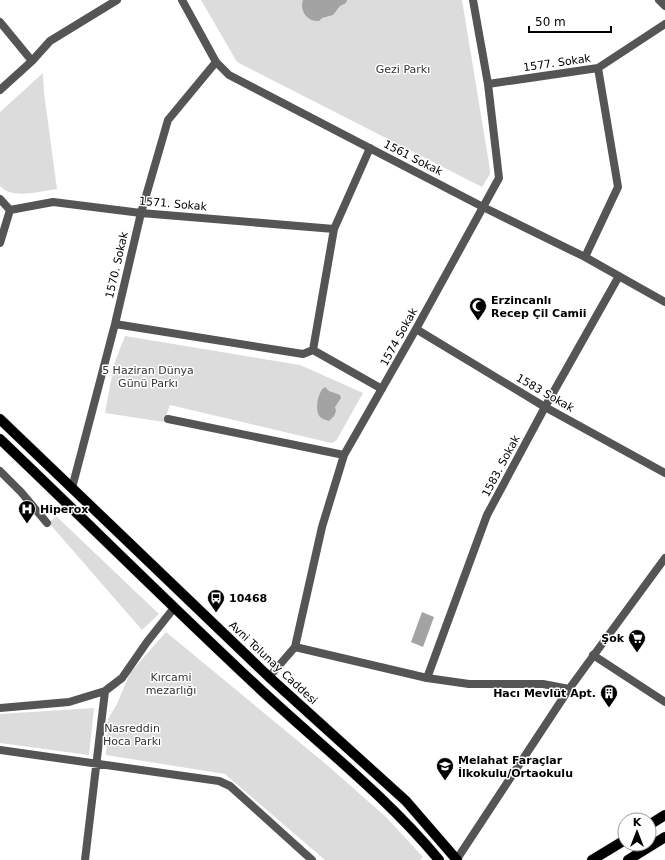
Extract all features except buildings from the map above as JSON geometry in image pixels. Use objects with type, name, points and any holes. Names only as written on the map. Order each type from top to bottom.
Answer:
[{"type":"main road","name":"Avni Tolunay Caddesi","points":[[0,419],[269,677],[406,801],[457,860]]},
{"type":"main road","points":[[0,439],[174,608],[260,689],[394,810],[439,860]]},
{"type":"main road","points":[[628,860],[665,837]]},
{"type":"main road","points":[[592,860],[617,845]]},
{"type":"street","points":[[0,90],[32,61],[50,41],[117,0]]},
{"type":"street","name":"1561 Sokak","points":[[182,0],[216,62],[229,75],[484,207],[585,257],[665,302]]},
{"type":"street","name":"1574 Sokak","points":[[269,677],[295,646],[322,527],[344,455],[416,330],[499,178],[488,84],[473,0]]},
{"type":"street","points":[[659,0],[665,6]]},
{"type":"street","points":[[0,22],[32,61]]},
{"type":"street","name":"1577. Sokak","points":[[488,84],[598,68],[665,24]]},
{"type":"street","name":"1570. Sokak","points":[[72,488],[115,324],[140,213],[168,120],[216,62]]},
{"type":"street","points":[[585,257],[618,187],[598,68]]},
{"type":"street","points":[[313,350],[334,229],[370,148]]},
{"type":"street","points":[[0,199],[10,210],[0,243]]},
{"type":"street","name":"1571. Sokak","points":[[10,210],[52,202],[140,213],[334,229]]},
{"type":"street","name":"1583. Sokak","points":[[428,678],[487,515],[545,407],[619,276]]},
{"type":"street","points":[[115,324],[303,354],[313,350]]},
{"type":"street","name":"1583 Sokak","points":[[416,330],[545,407],[665,473]]},
{"type":"street","points":[[313,350],[382,389]]},
{"type":"street","points":[[168,418],[344,455]]},
{"type":"street","points":[[0,471],[21,492],[47,523]]},
{"type":"street","points":[[457,860],[568,689],[665,558]]},
{"type":"street","points":[[0,708],[69,702],[106,691],[122,678],[147,642],[174,608]]},
{"type":"street","points":[[295,646],[428,678],[469,684],[543,684],[568,689]]},
{"type":"street","points":[[593,655],[665,702]]},
{"type":"street","points":[[85,860],[106,691]]},
{"type":"street","points":[[0,750],[219,781],[230,786],[312,860]]},
{"type":"green space","name":"Gezi Parkı","points":[[201,0],[462,0],[490,170],[490,174],[482,187],[237,62]]},
{"type":"green space","points":[[43,73],[44,93],[57,189],[27,194],[12,193],[0,186],[0,112]]},
{"type":"green space","name":"5 Haziran Dünya Günü Parkı","points":[[125,336],[300,365],[363,393],[336,441],[331,443],[170,405],[164,422],[105,413],[114,364]]},
{"type":"green space","points":[[56,516],[159,614],[142,630],[49,523]]},
{"type":"green space","points":[[166,632],[327,765],[386,817],[423,857],[420,860],[325,860],[225,774],[106,755],[108,719],[117,704],[130,673]]},
{"type":"green space","points":[[94,708],[89,755],[0,743],[0,714]]},
{"type":"shaded area","points":[[303,0],[347,0],[346,3],[340,6],[333,15],[322,18],[319,21],[315,21],[308,18],[303,12]]},
{"type":"shaded area","points":[[325,387],[329,391],[340,395],[341,398],[335,407],[336,411],[334,416],[329,421],[320,417],[317,410],[320,392]]},
{"type":"shaded area","points":[[422,612],[434,617],[423,647],[411,642]]},
{"type":"place","name":"Erzincanlı Recep Çil Camii","points":[[478,321]]},
{"type":"place","name":"Hiperox","points":[[27,524]]},
{"type":"place","name":"10468","points":[[216,613]]},
{"type":"place","name":"Şok","points":[[637,653]]},
{"type":"place","name":"Hacı Mevlüt Apt.","points":[[609,708]]},
{"type":"place","name":"Melahat Faraçlar İlkokulu/Ortaokulu","points":[[445,781]]},
{"type":"park label","name":"Kırcami mezarlığı","points":[[171,683]]},
{"type":"park label","name":"Nasreddin Hoca Parkı","points":[[132,734]]}]
